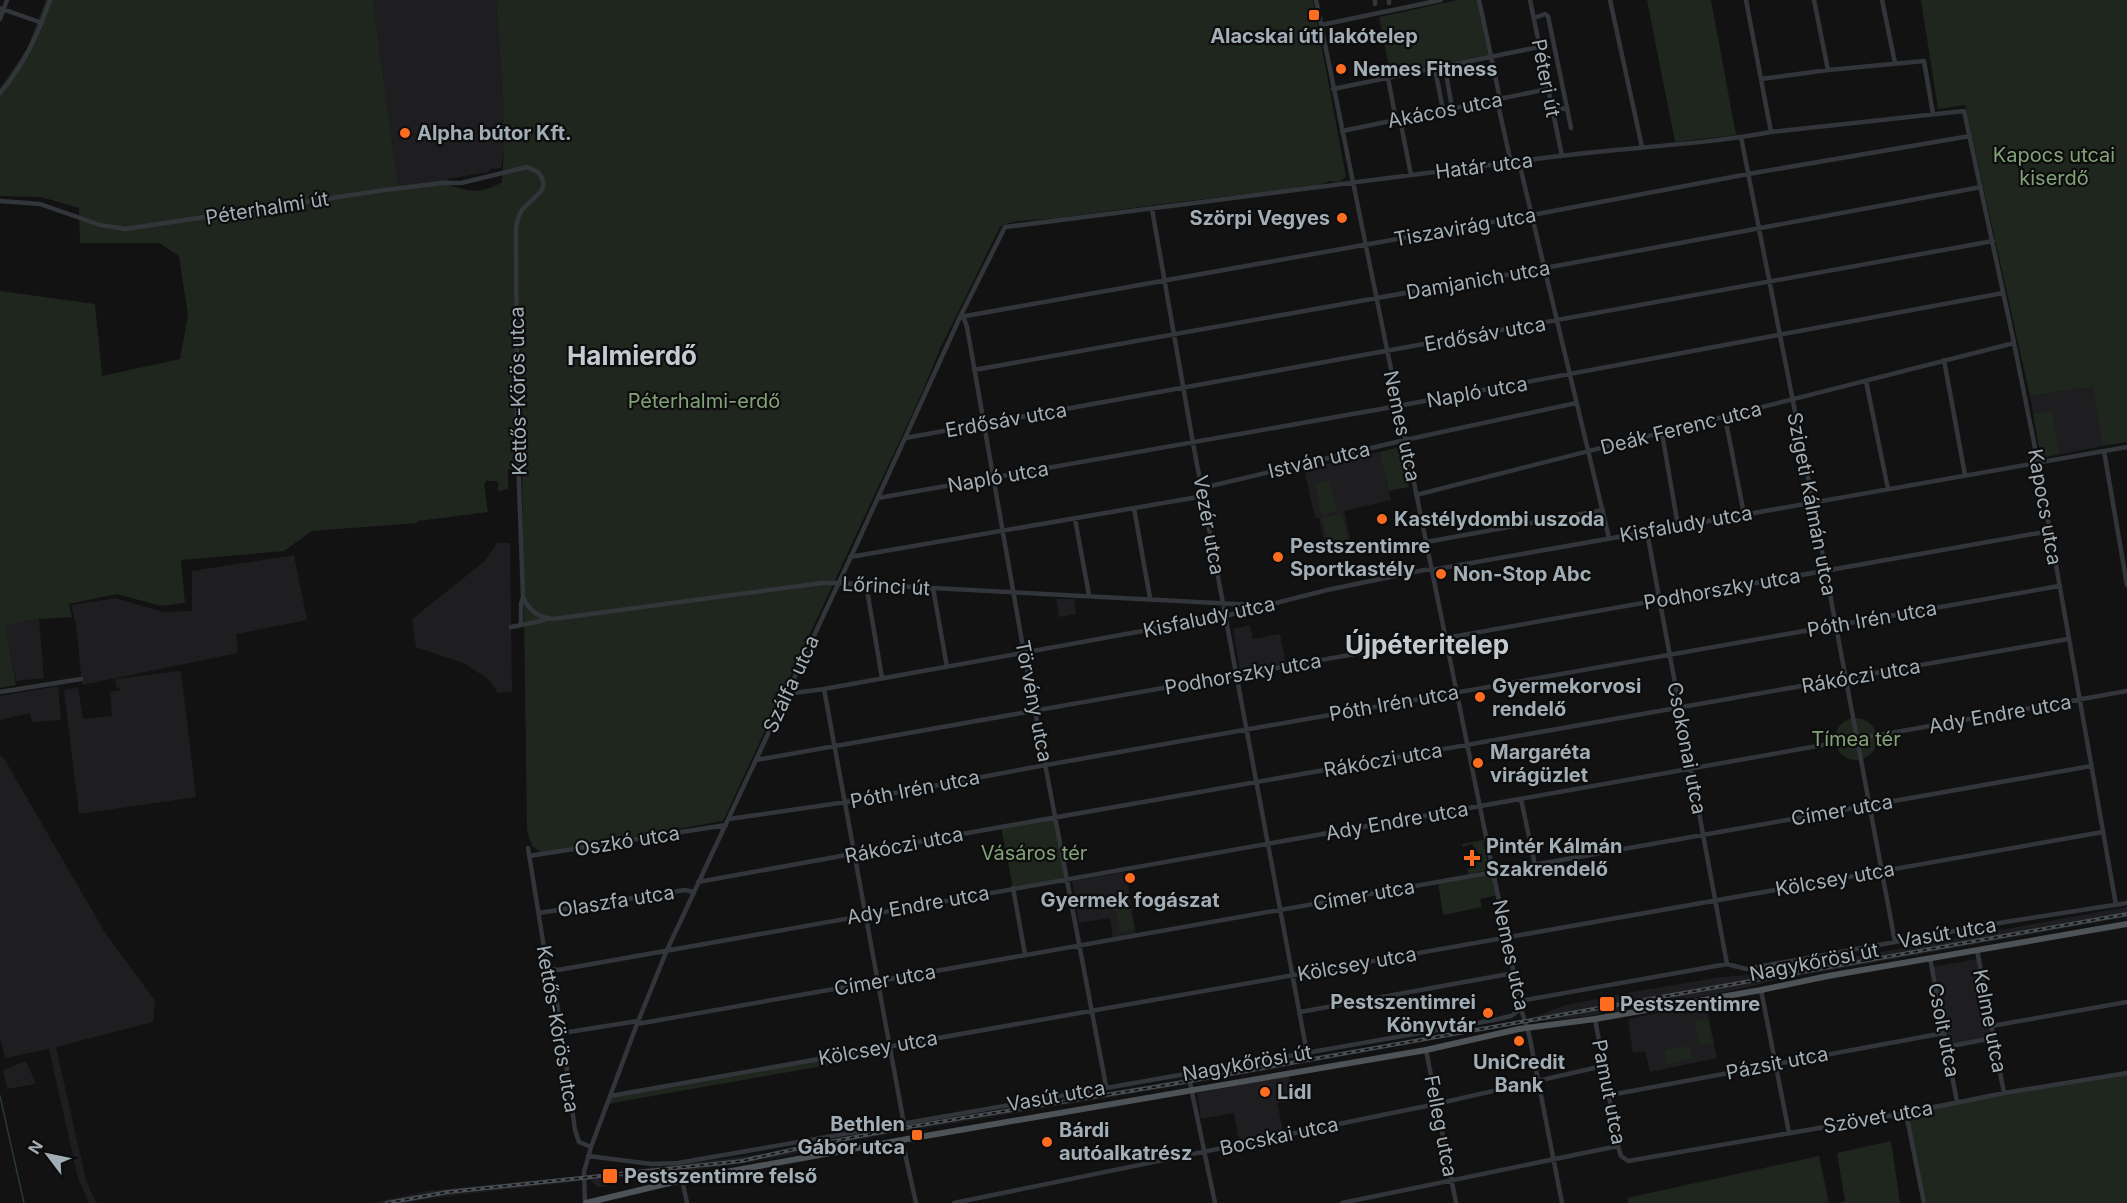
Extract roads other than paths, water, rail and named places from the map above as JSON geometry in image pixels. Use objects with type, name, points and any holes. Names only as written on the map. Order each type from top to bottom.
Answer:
[{"type":"main road","name":"Nagykőrösi út","points":[[586,1203],[682,1180],[902,1140],[1426,1050],[1526,1028],[1595,1019],[2127,924]]},
{"type":"street","points":[[0,19],[7,0]]},
{"type":"street","points":[[0,93],[30,49],[50,0]]},
{"type":"street","name":"Nemes utca","points":[[1316,0],[1479,807],[1562,1203]]},
{"type":"street","points":[[1321,25],[1441,0]]},
{"type":"street","points":[[1479,0],[1511,163]]},
{"type":"street","name":"Péteri út","points":[[1530,0],[1562,156]]},
{"type":"street","points":[[1610,0],[1642,147]]},
{"type":"street","points":[[1746,0],[1771,132]]},
{"type":"street","points":[[1814,0],[1828,70]]},
{"type":"street","points":[[1882,0],[1895,63]]},
{"type":"street","points":[[2,9],[42,23]]},
{"type":"street","points":[[1534,18],[1547,15],[1571,128]]},
{"type":"street","points":[[1333,88],[1491,57],[1553,40]]},
{"type":"street","points":[[1761,79],[1924,61],[1933,114]]},
{"type":"street","points":[[1445,67],[1452,108]]},
{"type":"street","points":[[1435,69],[1443,110]]},
{"type":"street","points":[[1546,79],[1560,76]]},
{"type":"street","points":[[1388,78],[1411,175]]},
{"type":"street","name":"Akácos utca","points":[[1342,131],[1548,89]]},
{"type":"street","points":[[1552,110],[1567,108]]},
{"type":"street","name":"Határ utca","points":[[1005,227],[1562,156],[1964,111]]},
{"type":"street","name":"Kapocs utca","points":[[1964,111],[2038,462],[2116,905]]},
{"type":"street","name":"Tiszavirág utca","points":[[962,316],[1970,136]]},
{"type":"street","name":"Szigeti Kálmán utca","points":[[1741,137],[1813,503],[1895,942]]},
{"type":"street","points":[[1519,162],[1609,538]]},
{"type":"street","name":"Péterhalmi út","points":[[0,201],[40,204],[100,225],[125,230],[385,190],[460,183],[527,167],[535,170]]},
{"type":"street","name":"Kettős-Körös utca","points":[[521,625],[523,597],[517,428],[516,228],[523,209],[542,189],[542,177],[535,170]]},
{"type":"street","name":"Damjanich utca","points":[[974,370],[1981,188]]},
{"type":"street","name":"Vezér utca","points":[[1152,209],[1193,443],[1307,1053]]},
{"type":"street","name":"Szálfa utca","points":[[591,1147],[667,950],[1005,227]]},
{"type":"street","name":"Erdősáv utca","points":[[905,438],[1993,241]]},
{"type":"street","name":"Napló utca","points":[[878,498],[1398,406],[2003,293]]},
{"type":"street","name":"Törvény utca","points":[[962,316],[968,327],[1024,653],[1106,1086]]},
{"type":"street","name":"Deák Ferenc utca","points":[[1416,495],[2014,343]]},
{"type":"street","points":[[1944,360],[1965,475]]},
{"type":"street","points":[[1866,381],[1888,489]]},
{"type":"street","name":"István utca","points":[[1202,488],[1405,440],[1576,403]]},
{"type":"street","points":[[1725,417],[1744,514]]},
{"type":"street","points":[[1662,433],[1678,526]]},
{"type":"street","name":"Kisfaludy utca","points":[[786,694],[1226,615],[1432,569],[2127,447]]},
{"type":"street","points":[[2104,452],[2127,585]]},
{"type":"street","points":[[850,557],[1204,496]]},
{"type":"street","points":[[1134,508],[1150,598]]},
{"type":"street","points":[[1426,542],[1603,510]]},
{"type":"street","points":[[1074,519],[1089,595]]},
{"type":"street","name":"Podhorszky utca","points":[[756,760],[2050,531]]},
{"type":"street","name":"Csokonai utca","points":[[1647,532],[1727,963]]},
{"type":"street","name":"Lőrinci út","points":[[511,627],[547,618],[574,617],[722,596],[838,583],[1150,598],[1260,606]]},
{"type":"street","points":[[866,584],[882,678]]},
{"type":"street","name":"Póth Irén utca","points":[[729,819],[846,802],[2059,586]]},
{"type":"street","points":[[933,588],[947,666]]},
{"type":"street","points":[[523,597],[532,611],[547,618]]},
{"type":"street","name":"Rákóczi utca","points":[[698,882],[2068,639]]},
{"type":"street","points":[[0,692],[81,679]]},
{"type":"street","points":[[824,689],[904,1124]]},
{"type":"street","name":"Ady Endre utca","points":[[551,969],[558,970],[2127,692]]},
{"type":"street","name":"Címer utca","points":[[562,1034],[1080,946],[2091,766]]},
{"type":"street","points":[[1521,799],[1535,866]]},
{"type":"street","name":"Oszkó utca","points":[[529,856],[726,825]]},
{"type":"street","name":"Kölcsey utca","points":[[610,1096],[2103,832]]},
{"type":"street","name":"Kettős-Körös utca","points":[[528,848],[546,960],[551,969],[562,1034],[575,1130],[579,1142],[591,1147]]},
{"type":"street","points":[[1013,888],[1025,954]]},
{"type":"street","name":"Olaszfa utca","points":[[539,913],[685,890],[694,891]]},
{"type":"street","name":"Vasút utca","points":[[1520,1001],[1727,963],[1746,969],[2005,922],[2127,903]]},
{"type":"street","name":"Kelme utca","points":[[1977,950],[2004,1093]]},
{"type":"street","name":"Csolt utca","points":[[1930,958],[1957,1102]]},
{"type":"street","points":[[1300,1012],[1514,973]]},
{"type":"street","points":[[1761,990],[1789,1133]]},
{"type":"street","points":[[1991,1026],[2127,1002]]},
{"type":"street","name":"Vasút utca","points":[[588,1156],[647,1164],[670,1164],[1494,1020],[1511,1016],[1521,1009]]},
{"type":"street","name":"Pamut utca","points":[[1595,1019],[1618,1146],[1621,1156],[1628,1161]]},
{"type":"street","name":"Pázsit utca","points":[[1610,1095],[1944,1033]]},
{"type":"street","points":[[1946,1047],[1993,1038]]},
{"type":"street","name":"Felleg utca","points":[[1426,1050],[1456,1203]]},
{"type":"street","name":"Bocskai utca","points":[[954,1203],[1436,1104],[1604,1066]]},
{"type":"street","points":[[1188,1072],[1215,1203]]},
{"type":"street","name":"Szövet utca","points":[[1628,1161],[2127,1073]]},
{"type":"street","points":[[1906,1113],[1924,1203]]},
{"type":"street","points":[[902,1140],[916,1203]]},
{"type":"street","points":[[1342,1203],[1618,1146]]},
{"type":"street","points":[[586,1203],[583,1179],[591,1147]]},
{"type":"street","points":[[682,1180],[687,1203]]},
{"type":"waterway","points":[[0,1096],[24,1203]]},
{"type":"railway","points":[[387,1203],[448,1192],[742,1161],[913,1126],[1201,1079],[2127,914]]},
{"type":"place","name":"Alacskai úti lakótelep","points":[[1314,15]]},
{"type":"place","name":"Nemes Fitness","points":[[1341,69]]},
{"type":"place","name":"Alpha bútor Kft.","points":[[405,133]]},
{"type":"place","name":"Szörpi Vegyes","points":[[1342,218]]},
{"type":"place","name":"Kastélydombi uszoda","points":[[1382,519]]},
{"type":"place","name":"Pestszentimre Sportkastély","points":[[1278,557]]},
{"type":"place","name":"Non-Stop Abc","points":[[1441,574]]},
{"type":"place","name":"Gyermekorvosi rendelő","points":[[1480,697]]},
{"type":"place","name":"Margaréta virágüzlet","points":[[1478,763]]},
{"type":"place","name":"Pintér Kálmán Szakrendelő","points":[[1472,858]]},
{"type":"place","name":"Gyermek fogászat","points":[[1130,878]]},
{"type":"place","name":"Pestszentimre","points":[[1607,1004]]},
{"type":"place","name":"Pestszentimrei Könyvtár","points":[[1488,1013]]},
{"type":"place","name":"UniCredit Bank","points":[[1519,1041]]},
{"type":"place","name":"Lidl","points":[[1265,1092]]},
{"type":"place","name":"Bethlen Gábor utca","points":[[917,1135]]},
{"type":"place","name":"Bárdi autóalkatrész","points":[[1047,1142]]},
{"type":"place","name":"Pestszentimre felső","points":[[610,1176]]},
{"type":"district","name":"Halmierdő","points":[[632,355]]},
{"type":"district","name":"Újpéteritelep","points":[[1427,644]]},
{"type":"park label","name":"Kapocs utcai kiserdő","points":[[2054,166]]},
{"type":"park label","name":"Péterhalmi-erdő","points":[[704,401]]},
{"type":"park label","name":"Tímea tér","points":[[1856,739]]},
{"type":"park label","name":"Vásáros tér","points":[[1034,853]]}]
